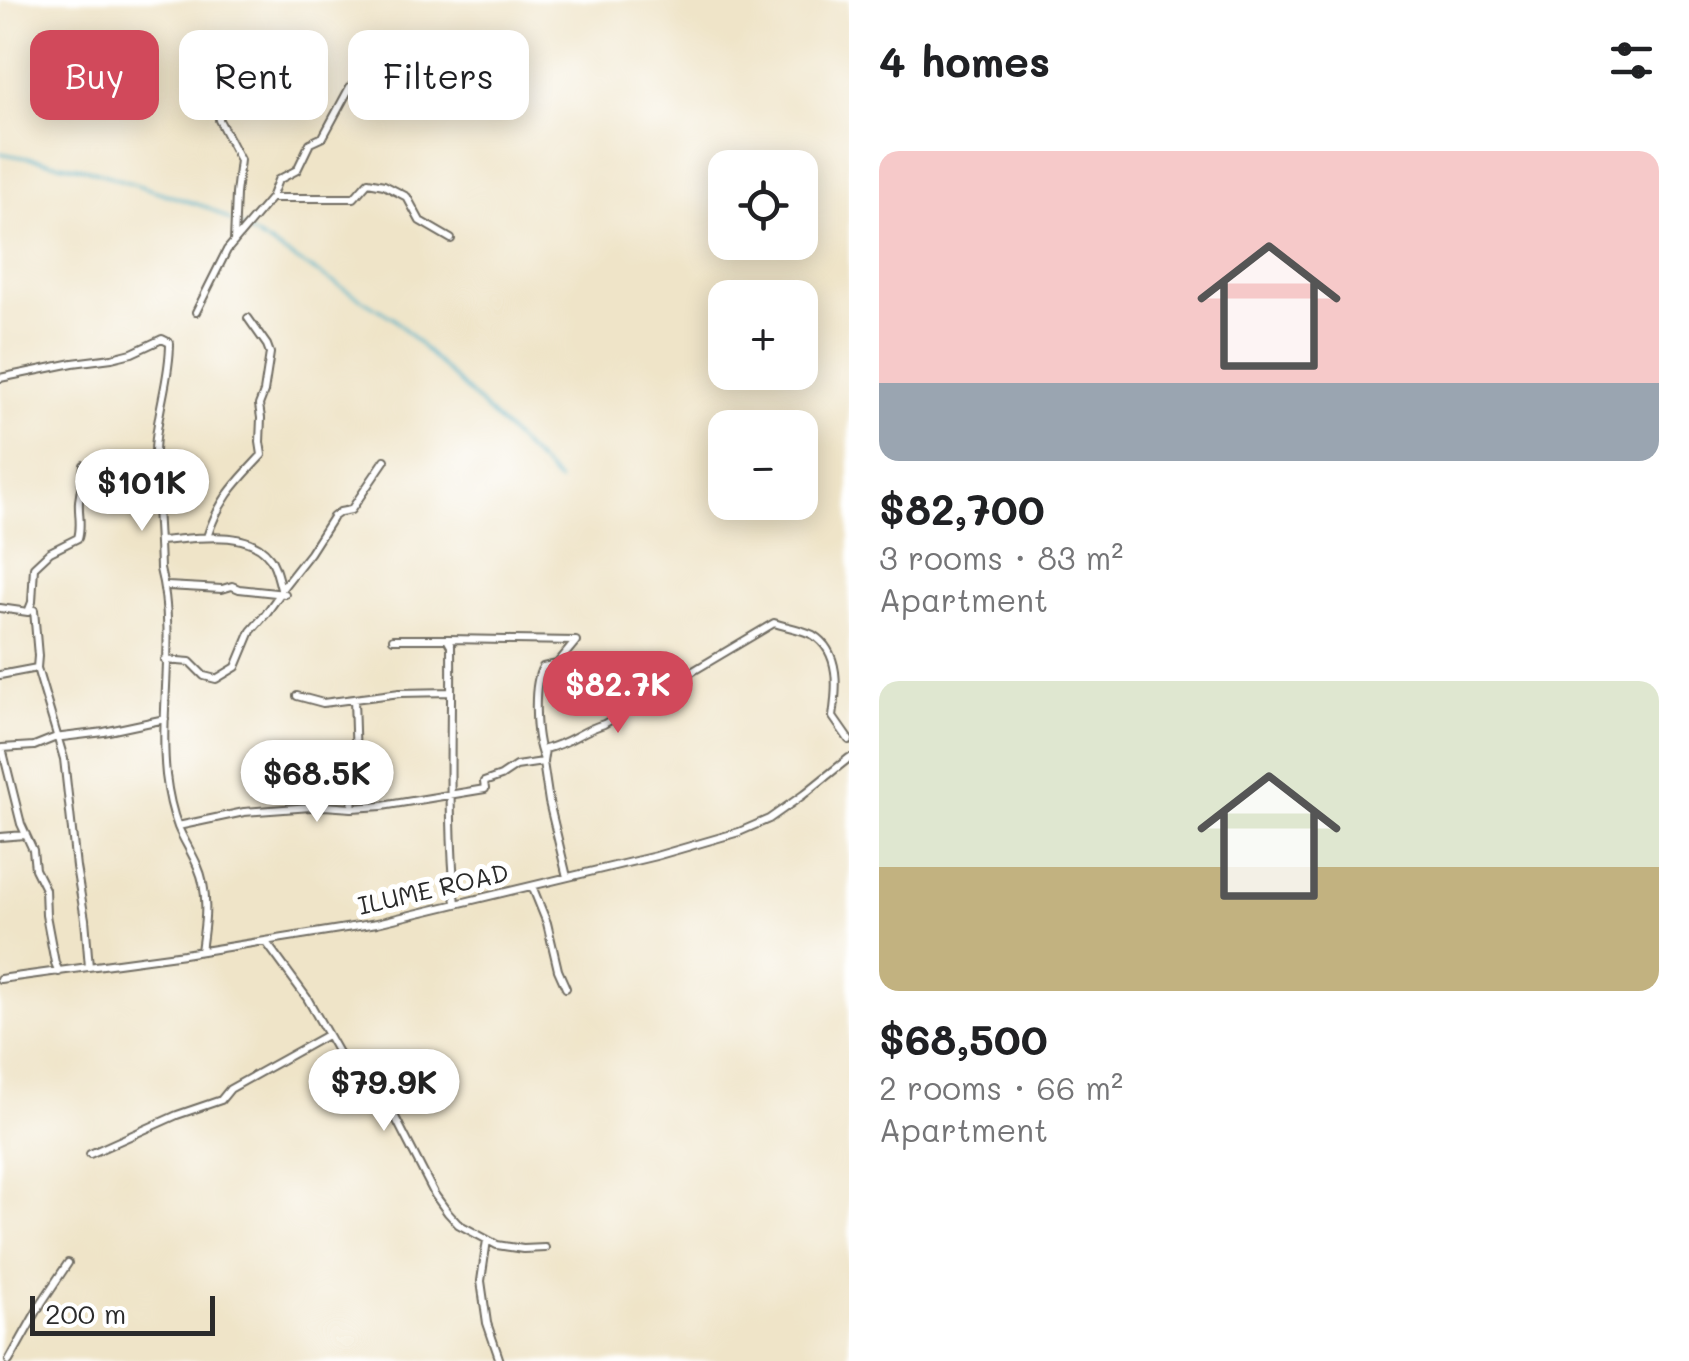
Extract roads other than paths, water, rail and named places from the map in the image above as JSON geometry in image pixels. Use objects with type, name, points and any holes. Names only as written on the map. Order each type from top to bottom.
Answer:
[{"type":"street","points":[[196,312],[227,250],[271,198],[278,180],[297,170],[310,144],[323,137],[348,92]]},
{"type":"street","points":[[219,120],[240,160],[234,243]]},
{"type":"street","points":[[271,198],[354,198],[368,182],[384,185],[407,197],[420,221],[451,239]]},
{"type":"street","points":[[208,537],[216,511],[228,492],[262,455],[258,405],[270,353],[248,318]]},
{"type":"street","points":[[0,378],[112,358],[162,339],[170,342],[170,366],[155,450],[160,569],[168,629],[166,776],[178,826],[203,883],[206,910],[201,952]]},
{"type":"street","points":[[165,660],[190,662],[216,679],[236,667],[250,631],[282,593],[333,517],[351,510],[385,460]]},
{"type":"street","points":[[0,608],[28,612],[34,568],[50,552],[78,538],[84,465]]},
{"type":"street","points":[[160,541],[237,538],[268,555],[282,593]]},
{"type":"street","points":[[167,586],[232,586],[238,590],[282,593]]},
{"type":"street","points":[[34,610],[37,668],[66,770],[89,967]]},
{"type":"street","points":[[543,759],[545,749],[569,744],[584,730],[604,724],[774,623],[817,638],[828,652],[838,679],[833,717],[849,740]]},
{"type":"street","points":[[394,639],[576,641],[557,664],[543,666],[537,676],[536,692],[538,746],[567,877]]},
{"type":"street","points":[[447,639],[451,646],[450,796],[456,904]]},
{"type":"street","points":[[0,675],[37,668]]},
{"type":"street","points":[[297,696],[323,703],[400,693],[451,692]]},
{"type":"street","points":[[352,808],[356,761],[354,699]]},
{"type":"street","points":[[59,972],[54,962],[44,889],[34,869],[34,850],[25,835],[2,746],[34,746],[58,737],[165,720]]},
{"type":"street","name":"ILUME ROAD","points":[[0,980],[377,923],[656,856],[754,826],[803,795],[849,758]]},
{"type":"street","points":[[178,826],[244,812],[324,806],[352,808],[450,796],[485,789],[484,782],[516,766],[543,759]]},
{"type":"street","points":[[0,837],[25,835]]},
{"type":"street","points":[[532,886],[566,988]]},
{"type":"street","points":[[265,941],[307,998],[345,1065],[392,1110],[440,1203],[458,1224],[511,1248],[545,1248]]},
{"type":"street","points":[[90,1154],[220,1100],[230,1089],[328,1034]]},
{"type":"street","points":[[487,1240],[481,1281],[487,1323],[500,1361]]},
{"type":"street","points":[[9,1361],[68,1264]]},
{"type":"street","points":[[0,1352],[15,1351]]},
{"type":"waterway","points":[[0,153],[87,169],[209,208],[231,221]]},
{"type":"waterway","points":[[238,225],[393,318],[559,482]]}]
